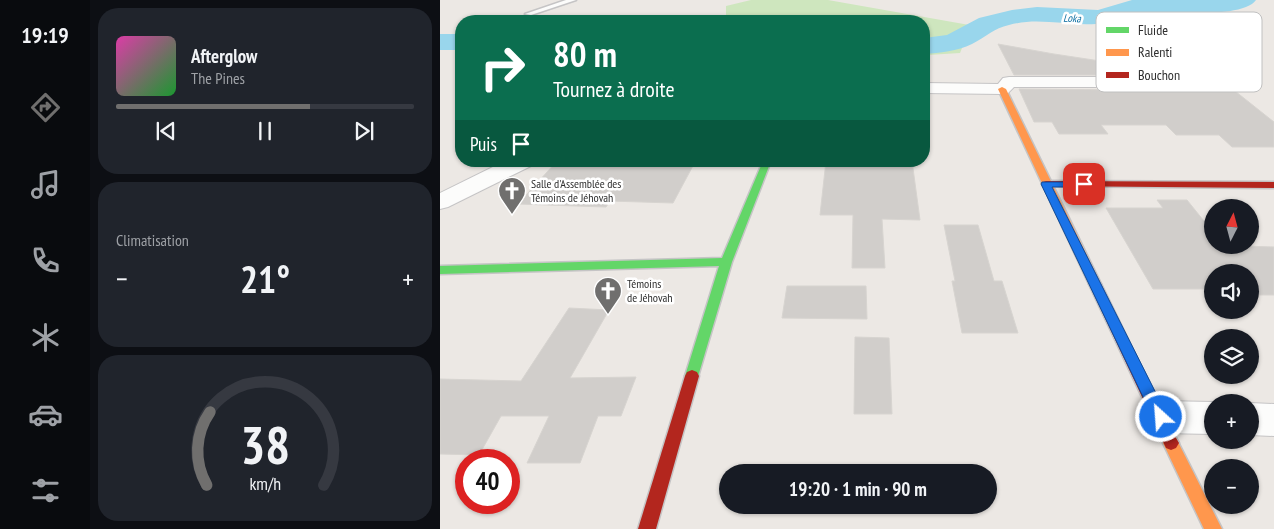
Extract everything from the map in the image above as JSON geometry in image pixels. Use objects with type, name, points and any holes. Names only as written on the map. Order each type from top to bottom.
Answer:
[{"type":"street","points":[[930,88],[1002,89],[1009,82],[1096,82]]},
{"type":"street","points":[[1002,89],[1046,184],[1161,417],[1213,529]]},
{"type":"street","points":[[440,202],[511,167]]},
{"type":"street","points":[[647,529],[726,262],[765,167]]},
{"type":"street","points":[[1046,184],[1274,185]]},
{"type":"street","points":[[440,270],[726,262]]},
{"type":"street","points":[[1161,417],[1204,418]]},
{"type":"street","points":[[1259,419],[1274,420]]},
{"type":"lane","points":[[529,14],[573,0]]},
{"type":"green space","points":[[751,0],[828,0],[913,15],[726,15],[726,6]]},
{"type":"green space","points":[[930,18],[975,26],[954,41],[962,48],[960,53],[930,55]]},
{"type":"building","points":[[998,44],[1096,60],[1096,75],[1014,75]]},
{"type":"building","points":[[1019,89],[1096,90],[1096,92],[1236,92],[1274,122],[1274,147],[1232,147],[1219,135],[1176,135],[1166,125],[1101,125],[1108,134],[1059,134],[1052,122],[1034,122]]},
{"type":"building","points":[[552,167],[692,167],[673,203],[610,201],[606,207],[518,204]]},
{"type":"building","points":[[825,167],[913,167],[920,220],[882,219],[885,268],[852,268],[853,215],[820,215]]},
{"type":"building","points":[[1157,200],[1187,200],[1204,221],[1204,254],[1259,254],[1259,247],[1274,247],[1274,295],[1259,295],[1259,264],[1204,264],[1204,289],[1153,289],[1106,208],[1163,208]]},
{"type":"building","points":[[944,225],[978,225],[994,281],[1002,281],[1018,333],[962,333],[952,281],[955,281]]},
{"type":"building","points":[[787,286],[866,286],[867,319],[782,318]]},
{"type":"building","points":[[569,308],[609,310],[570,378],[636,377],[621,416],[598,416],[580,463],[527,463],[549,416],[501,416],[482,449],[455,449],[455,454],[440,454],[440,379],[521,381]]},
{"type":"building","points":[[855,337],[889,338],[892,414],[854,414]]},
{"type":"waterway","name":"Loka","points":[[1121,12],[1132,7],[1236,4],[1245,0]]},
{"type":"waterway","name":"Loka","points":[[988,23],[1006,18],[1037,14],[1096,17]]},
{"type":"waterway","name":"Loka","points":[[930,45],[962,39],[982,26]]},
{"type":"waterway","name":"Loka","points":[[440,42],[455,42]]},
{"type":"traffic: fast","points":[[692,376],[726,262],[765,167]]},
{"type":"traffic: fast","points":[[440,270],[726,262]]},
{"type":"traffic: slow","points":[[1002,89],[1095,284]]},
{"type":"traffic: slow","points":[[1171,443],[1213,529]]},
{"type":"traffic: jam","points":[[1046,184],[1274,185]]},
{"type":"traffic: jam","points":[[1095,284],[1171,443]]},
{"type":"traffic: jam","points":[[647,529],[692,376]]},
{"type":"place","name":"Salle d'Assemblée des Témoins de Jéhovah","points":[[512,215]]},
{"type":"place","name":"Témoins de Jéhovah","points":[[608,315]]},
{"type":"route","points":[[1084,184],[1046,184],[1161,417]]}]
